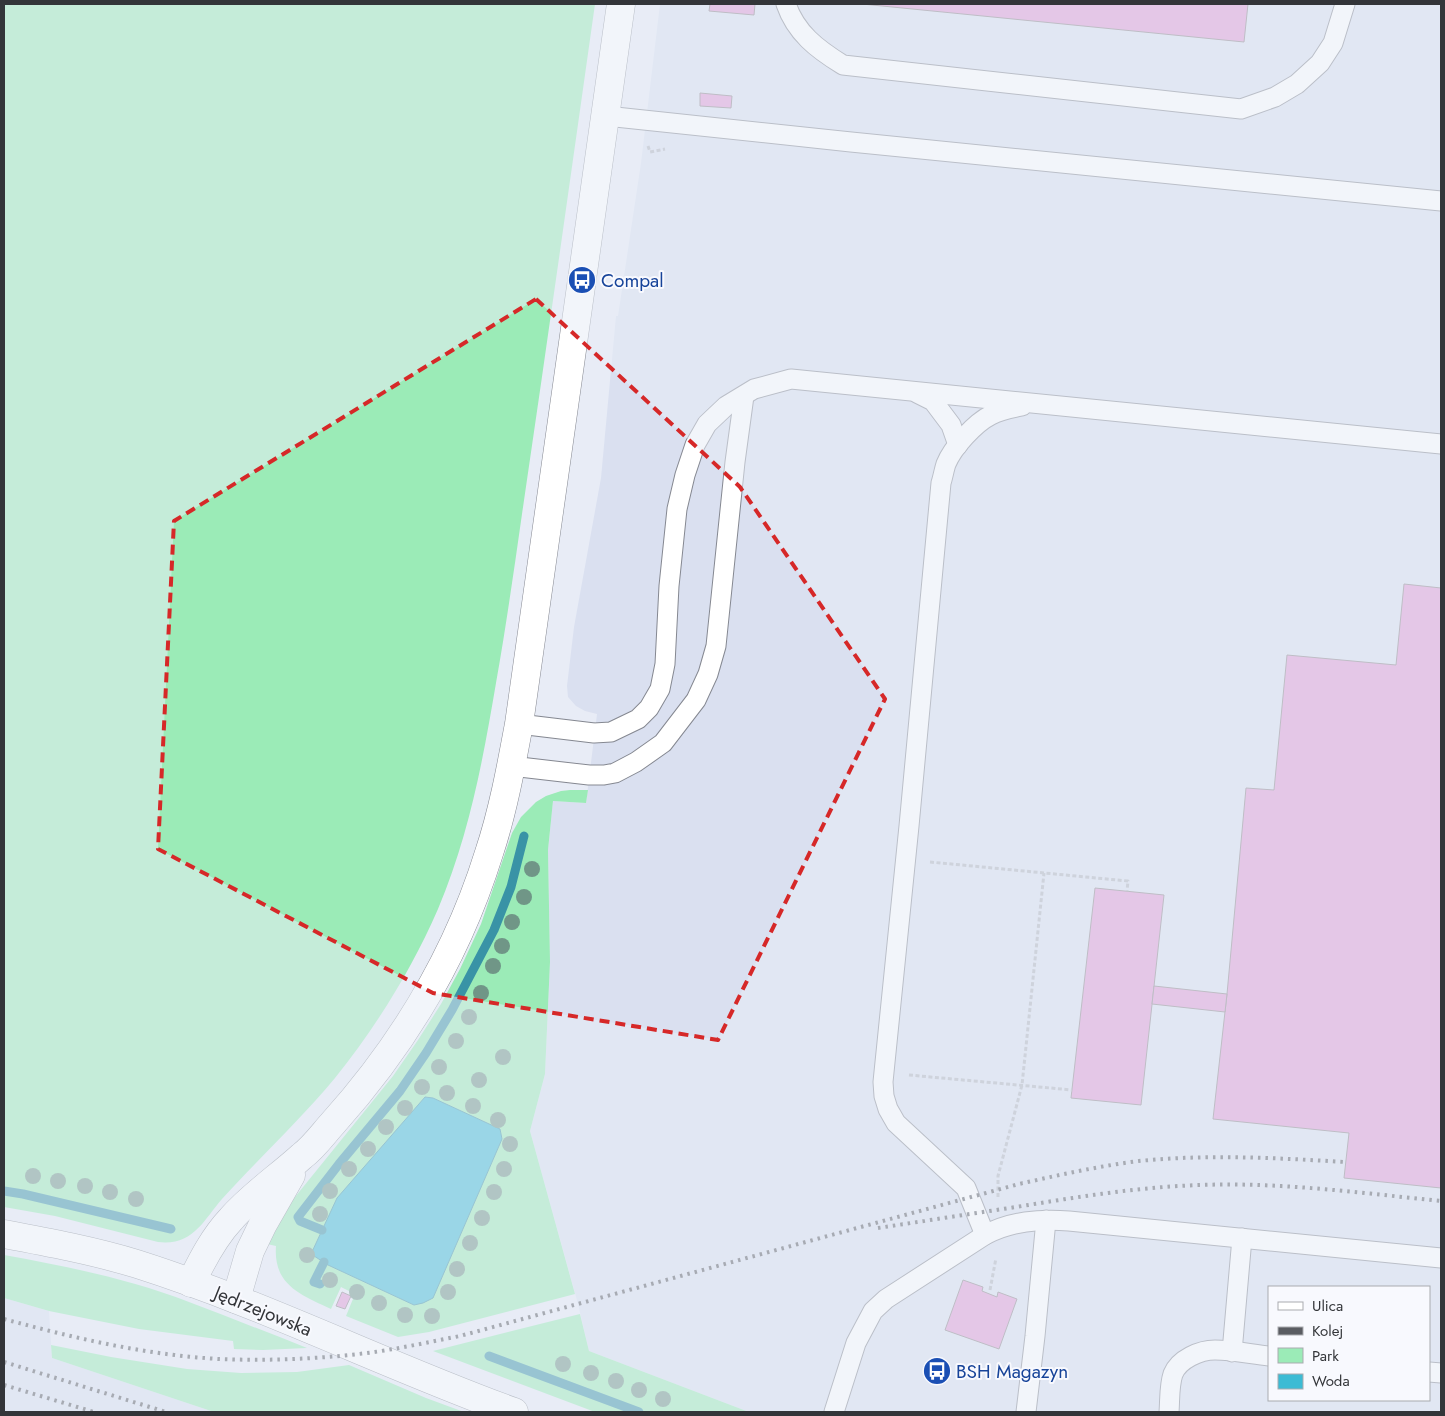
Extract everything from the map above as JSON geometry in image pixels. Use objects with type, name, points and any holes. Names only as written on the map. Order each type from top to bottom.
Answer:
[{"type":"street","points":[[191,1283],[203,1258],[230,1220],[248,1201],[304,1155],[342,1114],[376,1072],[410,1023],[445,961],[469,910],[489,853],[501,810],[519,724],[621,4]]},
{"type":"street","points":[[236,1299],[250,1251],[263,1224],[304,1155]]},
{"type":"street","name":"Jędrzejowska","points":[[4,1234],[127,1262],[191,1283],[236,1299],[514,1412]]},
{"type":"lane","points":[[786,4],[790,15],[802,33],[820,51],[842,65],[1241,109],[1275,97],[1297,84],[1320,63],[1333,43],[1345,4]]},
{"type":"lane","points":[[606,116],[1441,201]]},
{"type":"lane","points":[[519,724],[594,733],[611,732],[638,719],[649,708],[660,689],[665,664],[668,586],[677,509],[685,475],[696,445],[707,424],[726,406],[754,389],[791,379],[1441,444]]},
{"type":"lane","points":[[914,391],[933,401],[950,425],[958,445]]},
{"type":"lane","points":[[511,766],[589,775],[615,773],[636,762],[663,743],[696,700],[708,674],[716,646],[735,462],[744,396]]},
{"type":"lane","points":[[992,1232],[966,1188],[896,1123],[888,1109],[884,1096],[884,1073],[941,483],[947,462],[972,429],[991,415],[1010,408],[1035,404]]},
{"type":"lane","points":[[1026,1412],[1046,1220]]},
{"type":"lane","points":[[834,1412],[856,1343],[873,1311],[886,1298],[992,1232],[1023,1222],[1068,1221],[1441,1258]]},
{"type":"lane","points":[[1232,1352],[1242,1238]]},
{"type":"lane","points":[[1169,1412],[1174,1371],[1188,1358],[1200,1352],[1214,1350],[1268,1356]]},
{"type":"path","points":[[905,860],[1128,881],[1127,891]]},
{"type":"path","points":[[990,1290],[999,1242],[992,1232],[998,1176],[1022,1085],[1044,873]]},
{"type":"path","points":[[884,1073],[1072,1090]]},
{"type":"highlighted area","points":[[536,299],[740,487],[885,699],[718,1040],[433,993],[158,849],[174,521]]},
{"type":"shaded area","points":[[660,4],[1441,4],[1441,1412],[749,1412],[589,1351],[578,1304],[530,1131],[545,1074],[550,962],[548,850],[553,801],[586,803],[597,714],[576,706],[568,697],[567,686],[574,627],[601,478],[616,316],[618,316],[641,163]]},
{"type":"shaded area","points":[[4,1298],[49,1311],[52,1358],[214,1412],[4,1412]]},
{"type":"green space","points":[[4,4],[595,4],[500,662],[474,798],[449,881],[417,954],[379,1018],[350,1059],[316,1100],[230,1190],[203,1223],[189,1236],[170,1242],[158,1242],[55,1216],[4,1207]]},
{"type":"green space","points":[[588,790],[586,803],[553,801],[548,850],[550,962],[545,1074],[530,1131],[575,1294],[429,1332],[398,1337],[346,1316],[355,1294],[341,1287],[331,1309],[309,1299],[291,1287],[279,1270],[276,1259],[276,1246],[267,1244],[278,1218],[393,1076],[441,1004],[481,924],[512,833],[521,817],[536,802],[561,791]],"holes":[[[425,1097],[433,1098],[500,1129],[502,1139],[433,1297],[414,1305],[328,1265],[311,1254],[321,1233]]]},
{"type":"green space","points":[[4,1255],[144,1286],[307,1348],[234,1349],[233,1341],[139,1329],[49,1311],[4,1298]]},
{"type":"green space","points":[[580,1314],[589,1351],[749,1412],[595,1412],[433,1351]]},
{"type":"green space","points":[[51,1345],[187,1369],[241,1373],[297,1372],[349,1365],[464,1412],[214,1412],[52,1358]]},
{"type":"water","points":[[425,1097],[433,1098],[500,1129],[502,1139],[433,1298],[414,1305],[328,1265],[311,1254],[337,1198]]},
{"type":"building","points":[[710,4],[755,4],[754,15],[709,11]]},
{"type":"building","points":[[862,4],[1248,4],[1244,42]]},
{"type":"building","points":[[700,93],[732,96],[731,108],[700,106]]},
{"type":"building","points":[[1404,584],[1441,588],[1441,1188],[1344,1178],[1349,1133],[1213,1119],[1227,994],[1246,788],[1274,790],[1287,655],[1396,665]]},
{"type":"building","points":[[1095,888],[1164,895],[1141,1105],[1071,1098]]},
{"type":"building","points":[[1154,986],[1227,994],[1225,1012],[1152,1004]]},
{"type":"building","points":[[963,1280],[983,1287],[982,1291],[997,1297],[998,1292],[1017,1299],[999,1349],[945,1330]]},
{"type":"building","points":[[342,1292],[351,1296],[345,1309],[336,1306]]},
{"type":"waterway","points":[[322,1230],[300,1221],[298,1217],[400,1091],[452,1010],[494,930],[511,887],[524,836]]},
{"type":"waterway","points":[[4,1191],[171,1229]]},
{"type":"waterway","points":[[320,1284],[314,1282],[324,1262]]},
{"type":"waterway","points":[[489,1356],[639,1412]]},
{"type":"railway","points":[[4,1319],[110,1345],[192,1357],[274,1360],[367,1353],[460,1336],[1019,1184],[1109,1165],[1165,1159],[1217,1157],[1345,1162]]},
{"type":"railway","points":[[878,1228],[1085,1196],[1177,1186],[1261,1185],[1441,1201]]},
{"type":"railway","points":[[4,1362],[166,1412]]},
{"type":"railway","points":[[4,1385],[94,1412]]},
{"type":"place","name":"Compal","points":[[582,280]]},
{"type":"place","name":"BSH Magazyn","points":[[937,1371]]}]
